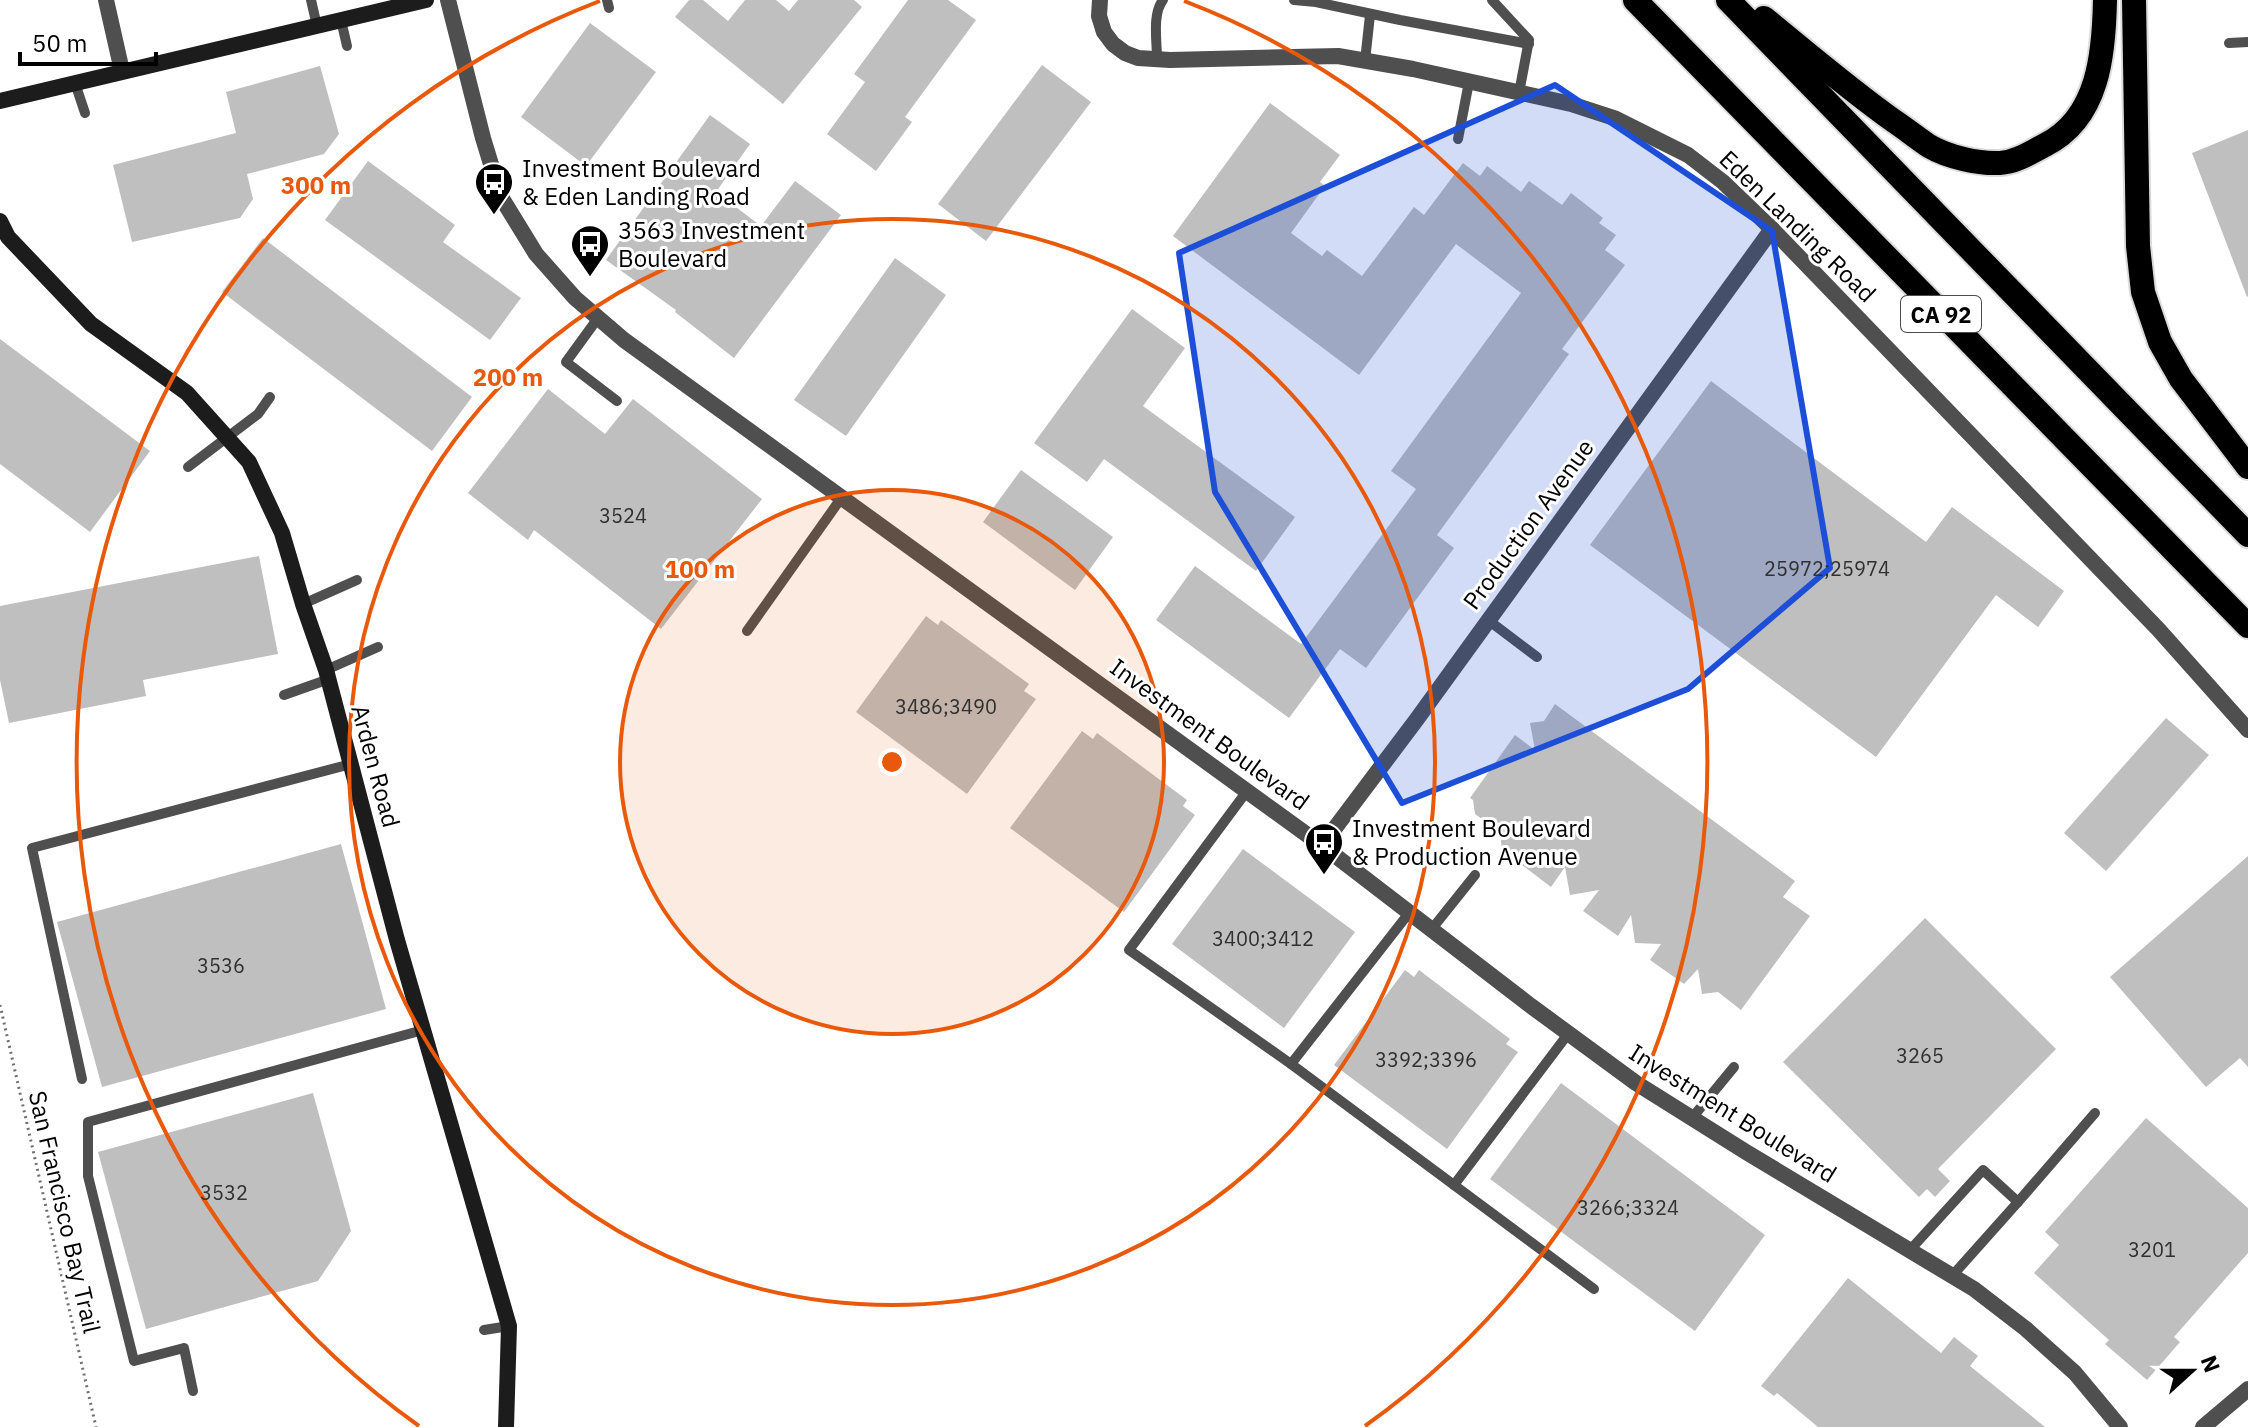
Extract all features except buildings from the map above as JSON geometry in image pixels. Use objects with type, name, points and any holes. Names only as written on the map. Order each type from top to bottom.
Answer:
[{"type":"highway","name":"CA 92","points":[[1635,0],[2248,626]]},
{"type":"highway","name":"CA 92","points":[[1728,0],[2248,535]]},
{"type":"highway","points":[[1741,0],[1866,100],[1931,147],[1963,159],[1999,163],[2018,159],[2055,140],[2078,118],[2102,59],[2105,0]]},
{"type":"highway","points":[[2091,0],[2105,36]]},
{"type":"highway","points":[[2134,0],[2138,246],[2143,292],[2160,342],[2181,379],[2248,467]]},
{"type":"street","points":[[106,0],[122,71]]},
{"type":"street","points":[[0,101],[426,0]]},
{"type":"street","name":"Investment Boulevard","points":[[448,0],[501,197],[536,254],[575,298],[598,318],[624,340],[1324,847],[1636,1083],[1974,1289],[2026,1329],[2075,1373],[2120,1427]]},
{"type":"street","name":"Eden Landing Road","points":[[1100,0],[1099,16],[1104,32],[1113,44],[1138,58],[1338,56],[1571,104],[1614,118],[1688,155],[1723,182],[1772,229],[2148,619],[2248,730]]},
{"type":"street","name":"Production Avenue","points":[[1324,847],[1772,229]]},
{"type":"street","name":"Arden Road","points":[[3,233],[91,324],[187,393],[249,462],[282,533],[328,675],[397,940],[509,1326],[506,1427]]},
{"type":"street","points":[[2203,1427],[2248,1389]]},
{"type":"lane","points":[[311,0],[317,26]]},
{"type":"lane","points":[[1157,59],[1156,20],[1159,4],[1163,0]]},
{"type":"lane","points":[[1294,0],[1529,44]]},
{"type":"lane","points":[[1492,0],[1529,40],[1519,93]]},
{"type":"lane","points":[[1365,61],[1370,15]]},
{"type":"lane","points":[[341,20],[347,46]]},
{"type":"lane","points":[[2229,43],[2248,42]]},
{"type":"lane","points":[[1458,139],[1469,82]]},
{"type":"lane","points":[[75,83],[85,113]]},
{"type":"lane","points":[[598,318],[566,362],[617,401]]},
{"type":"lane","points":[[188,467],[258,414],[270,397]]},
{"type":"lane","points":[[747,631],[842,497]]},
{"type":"lane","points":[[303,604],[357,580]]},
{"type":"lane","points":[[1488,620],[1537,657]]},
{"type":"lane","points":[[284,695],[378,647]]},
{"type":"lane","points":[[82,1079],[32,848],[351,764]]},
{"type":"lane","points":[[1247,791],[1129,950],[1291,1064],[1594,1289]]},
{"type":"lane","points":[[1431,930],[1475,875]]},
{"type":"lane","points":[[1291,1064],[1409,913]]},
{"type":"lane","points":[[193,1391],[184,1348],[134,1361],[88,1176],[88,1122],[423,1030]]},
{"type":"lane","points":[[1454,1185],[1568,1034]]},
{"type":"lane","points":[[1692,1118],[1734,1067]]},
{"type":"lane","points":[[1952,1276],[2095,1113]]},
{"type":"lane","points":[[1910,1250],[1983,1170],[2018,1202]]},
{"type":"lane","points":[[484,1330],[509,1326]]},
{"type":"path","name":"San Francisco Bay Trail","points":[[0,1005],[96,1427]]},
{"type":"highlighted area","points":[[1555,85],[1772,231],[1830,568],[1688,689],[1402,803],[1215,492],[1179,253]]},
{"type":"place","name":"Investment Boulevard & Eden Landing Road","points":[[494,216]]},
{"type":"place","name":"3563 Investment Boulevard","points":[[590,278]]},
{"type":"place","name":"Investment Boulevard & Production Avenue","points":[[1324,876]]}]
